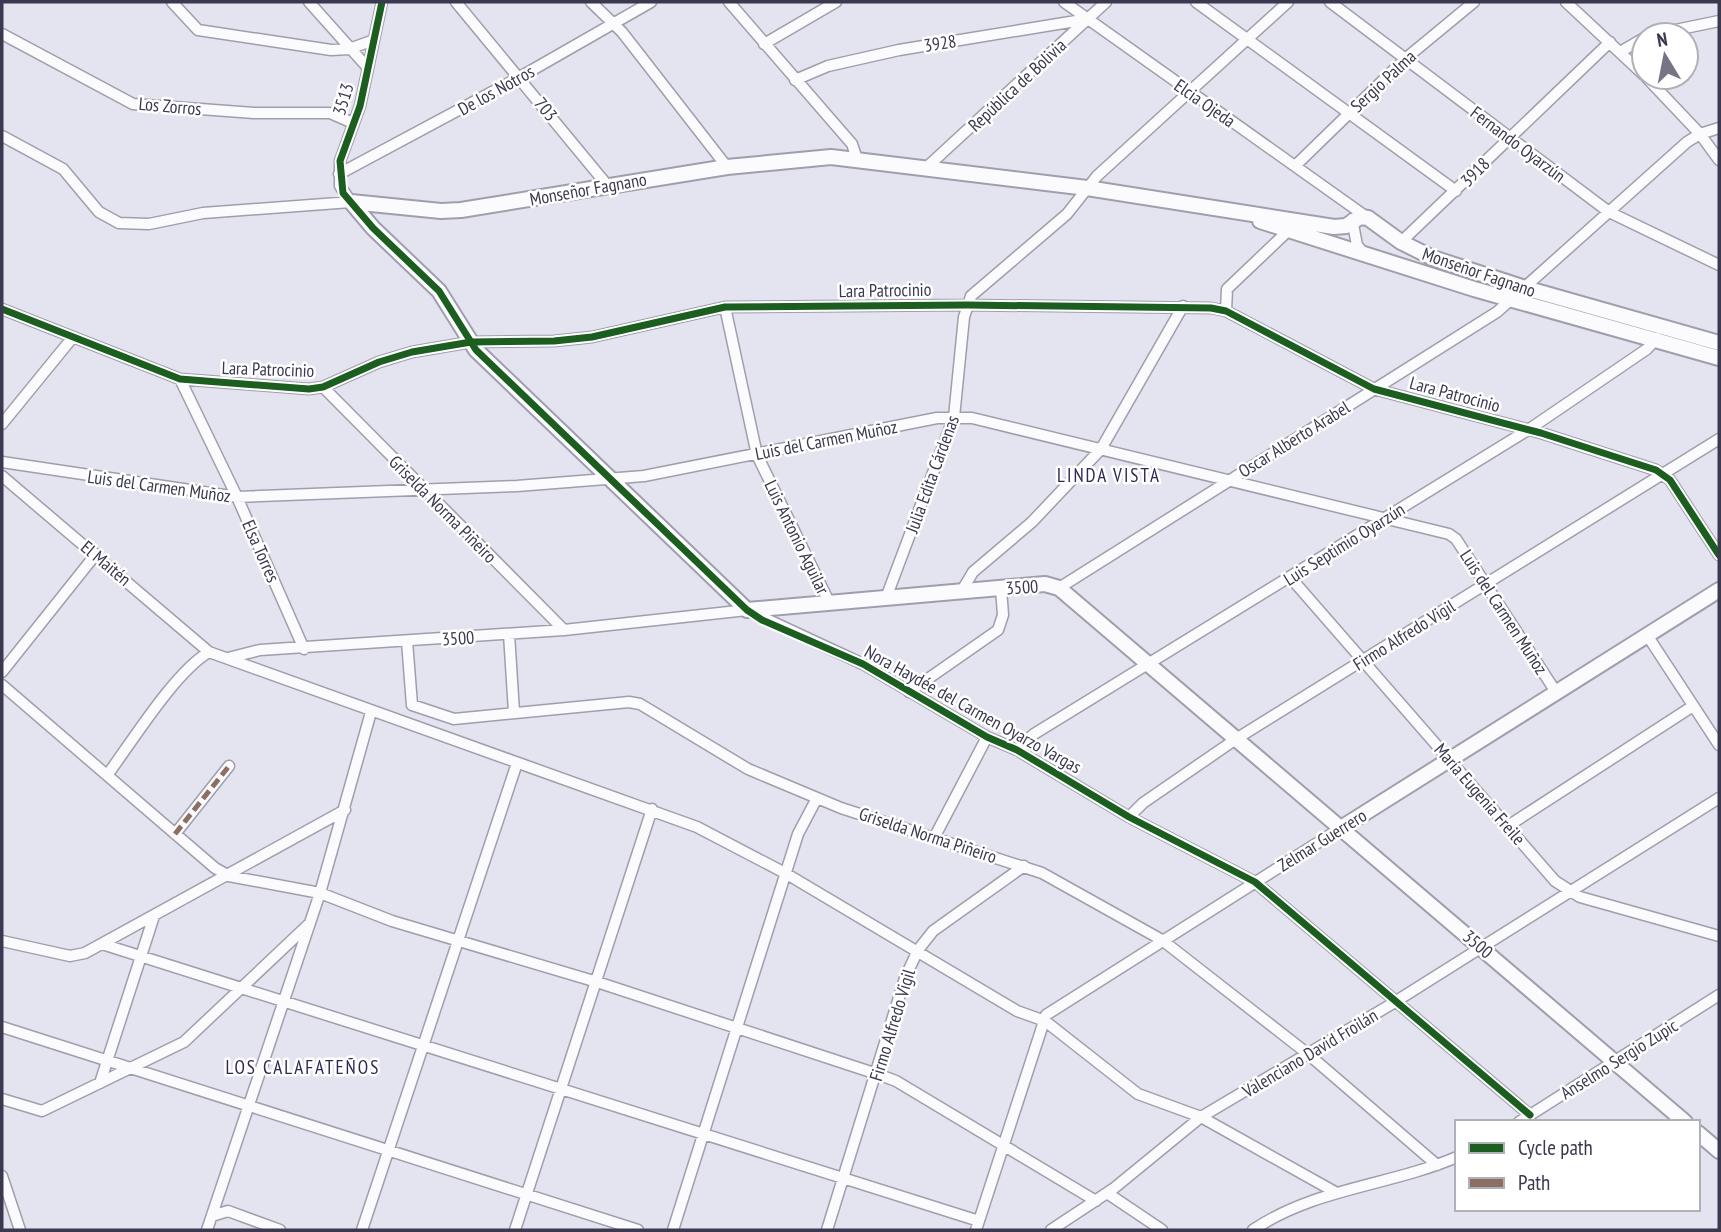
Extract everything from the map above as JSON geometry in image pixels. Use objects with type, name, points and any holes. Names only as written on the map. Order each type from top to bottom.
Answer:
[{"type":"street","points":[[172,2],[198,30],[331,50],[349,49],[374,40]]},
{"type":"street","points":[[309,2],[368,68]]},
{"type":"street","name":"3513","points":[[339,174],[368,68],[382,2]]},
{"type":"street","name":"703","points":[[456,2],[607,185]]},
{"type":"street","points":[[591,2],[612,23],[727,167]]},
{"type":"street","name":"De los Notros","points":[[339,174],[520,77],[651,2]]},
{"type":"street","points":[[729,2],[852,144],[857,159]]},
{"type":"street","points":[[764,44],[836,2]]},
{"type":"street","name":"Elcia Ojeda","points":[[1064,2],[1368,218]]},
{"type":"street","name":"República de Bolivia","points":[[927,167],[1106,2]]},
{"type":"street","points":[[1196,2],[1456,191]]},
{"type":"street","points":[[967,305],[971,296],[1067,214],[1087,188],[1287,2]]},
{"type":"street","name":"Fernando Oyarzún","points":[[1330,2],[1609,212],[1719,265]]},
{"type":"street","name":"Sergio Palma","points":[[1296,165],[1405,59],[1474,2]]},
{"type":"street","points":[[1566,2],[1630,62]]},
{"type":"street","name":"3928","points":[[795,80],[828,66],[899,50],[1088,19]]},
{"type":"street","points":[[1700,25],[1719,21]]},
{"type":"street","name":"Los Zorros","points":[[2,34],[133,104],[254,113],[330,113],[353,123]]},
{"type":"street","name":"3918","points":[[1401,243],[1610,42]]},
{"type":"street","points":[[1620,52],[1630,46]]},
{"type":"street","points":[[1659,91],[1700,134],[1719,160]]},
{"type":"street","name":"Oscar Alberto Arabel","points":[[1059,587],[1466,333],[1512,300],[1700,134],[1719,128]]},
{"type":"street","name":"Monseñor Fagnano","points":[[2,136],[63,169],[100,212],[119,223],[149,224],[203,213],[351,202],[451,211],[607,185],[809,157],[857,159],[1087,188],[1334,227],[1352,223],[1360,217],[1368,218],[1401,243],[1433,258],[1657,333],[1719,358]]},
{"type":"street","points":[[339,174],[340,186],[351,202]]},
{"type":"street","name":"Nora Haydée del Carmen Oyarzo Vargas","points":[[351,202],[373,228],[439,291],[471,342],[609,480],[747,610],[863,664],[987,737],[1017,750],[1129,817],[1255,883],[1393,1002],[1531,1115]]},
{"type":"street","points":[[1347,202],[1364,254]]},
{"type":"street","name":"Monseñor Fagnano","points":[[1204,206],[1512,300],[1657,333],[1719,343]]},
{"type":"street","points":[[1226,312],[1227,289],[1289,230]]},
{"type":"street","name":"Julia Edita Cárdenas","points":[[886,598],[954,416],[967,305]]},
{"type":"street","points":[[961,592],[973,572],[1032,522],[1101,449],[1183,306]]},
{"type":"street","name":"Lara Patrocinio","points":[[2,309],[180,379],[309,389],[323,387],[397,356],[471,342],[592,337],[725,307],[1183,306],[1226,312],[1374,388],[1528,430],[1666,475]]},
{"type":"street","name":"Luis Antonio Aguilar","points":[[725,307],[757,455],[830,604]]},
{"type":"street","name":"Luis Septimio Oyarzún","points":[[1017,750],[1034,734],[1528,430],[1657,333]]},
{"type":"street","points":[[2,424],[73,337]]},
{"type":"street","name":"Elsa Torres","points":[[180,379],[237,497],[304,649]]},
{"type":"street","name":"Griselda Norma Piñeiro","points":[[323,387],[564,630]]},
{"type":"street","name":"Luis del Carmen Muñoz","points":[[2,462],[237,497],[609,480],[757,455],[954,416],[972,418],[1449,534],[1456,539],[1556,692]]},
{"type":"street","name":"Firmo Alfredo Vigil","points":[[1129,817],[1143,803],[1236,739],[1666,475],[1719,439]]},
{"type":"street","points":[[1666,475],[1719,555]]},
{"type":"street","name":"El Maitén","points":[[2,476],[209,652]]},
{"type":"street","points":[[2,672],[96,555]]},
{"type":"street","name":"María Eugenia Freile","points":[[1290,577],[1555,881],[1569,892],[1719,936]]},
{"type":"street","name":"3500","points":[[228,658],[246,651],[564,630],[747,610],[1045,584],[1059,587],[1683,1120]]},
{"type":"street","points":[[909,692],[999,630],[1003,615],[1001,588]]},
{"type":"street","name":"Zelmar Guerrero","points":[[977,1226],[1045,1021],[1053,1009],[1719,590]]},
{"type":"street","points":[[509,634],[513,712]]},
{"type":"street","points":[[1647,635],[1719,745]]},
{"type":"street","name":"Griselda Norma Piñeiro","points":[[407,641],[412,705],[418,709],[459,719],[629,702],[640,704],[734,762],[817,798],[1042,873],[1162,940],[1308,1054],[1437,1165]]},
{"type":"street","points":[[108,774],[156,708],[199,658],[209,652],[228,658],[697,827],[785,873],[1017,1010],[1045,1021],[1138,1094],[1201,1117],[1335,1192]]},
{"type":"street","points":[[2,685],[215,868],[229,876],[320,893],[392,922],[597,982],[896,1081],[1096,1201]]},
{"type":"street","points":[[1508,826],[1693,706]]},
{"type":"street","points":[[207,1230],[320,893],[372,712]]},
{"type":"street","points":[[452,739],[459,719]]},
{"type":"street","points":[[934,838],[987,737]]},
{"type":"street","points":[[362,1230],[517,763]]},
{"type":"street","points":[[175,834],[229,766]]},
{"type":"street","points":[[673,1230],[785,873],[804,819],[817,798]]},
{"type":"street","name":"Valenciano David Froilán","points":[[1051,1230],[1107,1193],[1201,1117],[1393,1002],[1719,798]]},
{"type":"street","points":[[515,1230],[652,809]]},
{"type":"street","points":[[2,940],[71,956],[85,953],[345,810]]},
{"type":"street","name":"Firmo Alfredo Vigil","points":[[827,1230],[845,1179],[905,978],[918,950],[933,931],[1024,866]]},
{"type":"street","points":[[100,1083],[154,916]]},
{"type":"street","points":[[2,1099],[42,1111],[184,1042],[310,923]]},
{"type":"street","points":[[102,944],[703,1133],[977,1226]]},
{"type":"street","name":"Anselmo Sergio Zupic","points":[[1522,1120],[1719,995]]},
{"type":"street","points":[[2,1027],[638,1230]]},
{"type":"street","points":[[1700,1135],[1719,1152]]},
{"type":"street","points":[[1253,1230],[1294,1205],[1455,1158]]},
{"type":"street","points":[[2,1176],[20,1230]]},
{"type":"street","points":[[1107,1193],[1162,1230]]},
{"type":"street","points":[[212,1216],[228,1212],[281,1230]]},
{"type":"street","points":[[1140,1230],[1144,1218]]},
{"type":"marked path","points":[[175,834],[229,766]]},
{"type":"cycle path","points":[[382,2],[360,106],[340,161],[343,193],[373,228],[439,291],[476,350],[747,610],[762,620],[863,664],[987,737],[1017,750],[1129,817],[1255,882],[1530,1115]]},
{"type":"cycle path","points":[[2,309],[180,379],[309,389],[323,387],[379,362],[412,352],[471,342],[554,341],[592,337],[725,307],[967,305],[1211,308],[1226,311],[1374,389],[1541,433],[1656,470],[1670,480],[1719,555]]},
{"type":"district","name":"LINDA VISTA","points":[[1109,475]]},
{"type":"district","name":"LOS CALAFATEÑOS","points":[[303,1067]]}]
